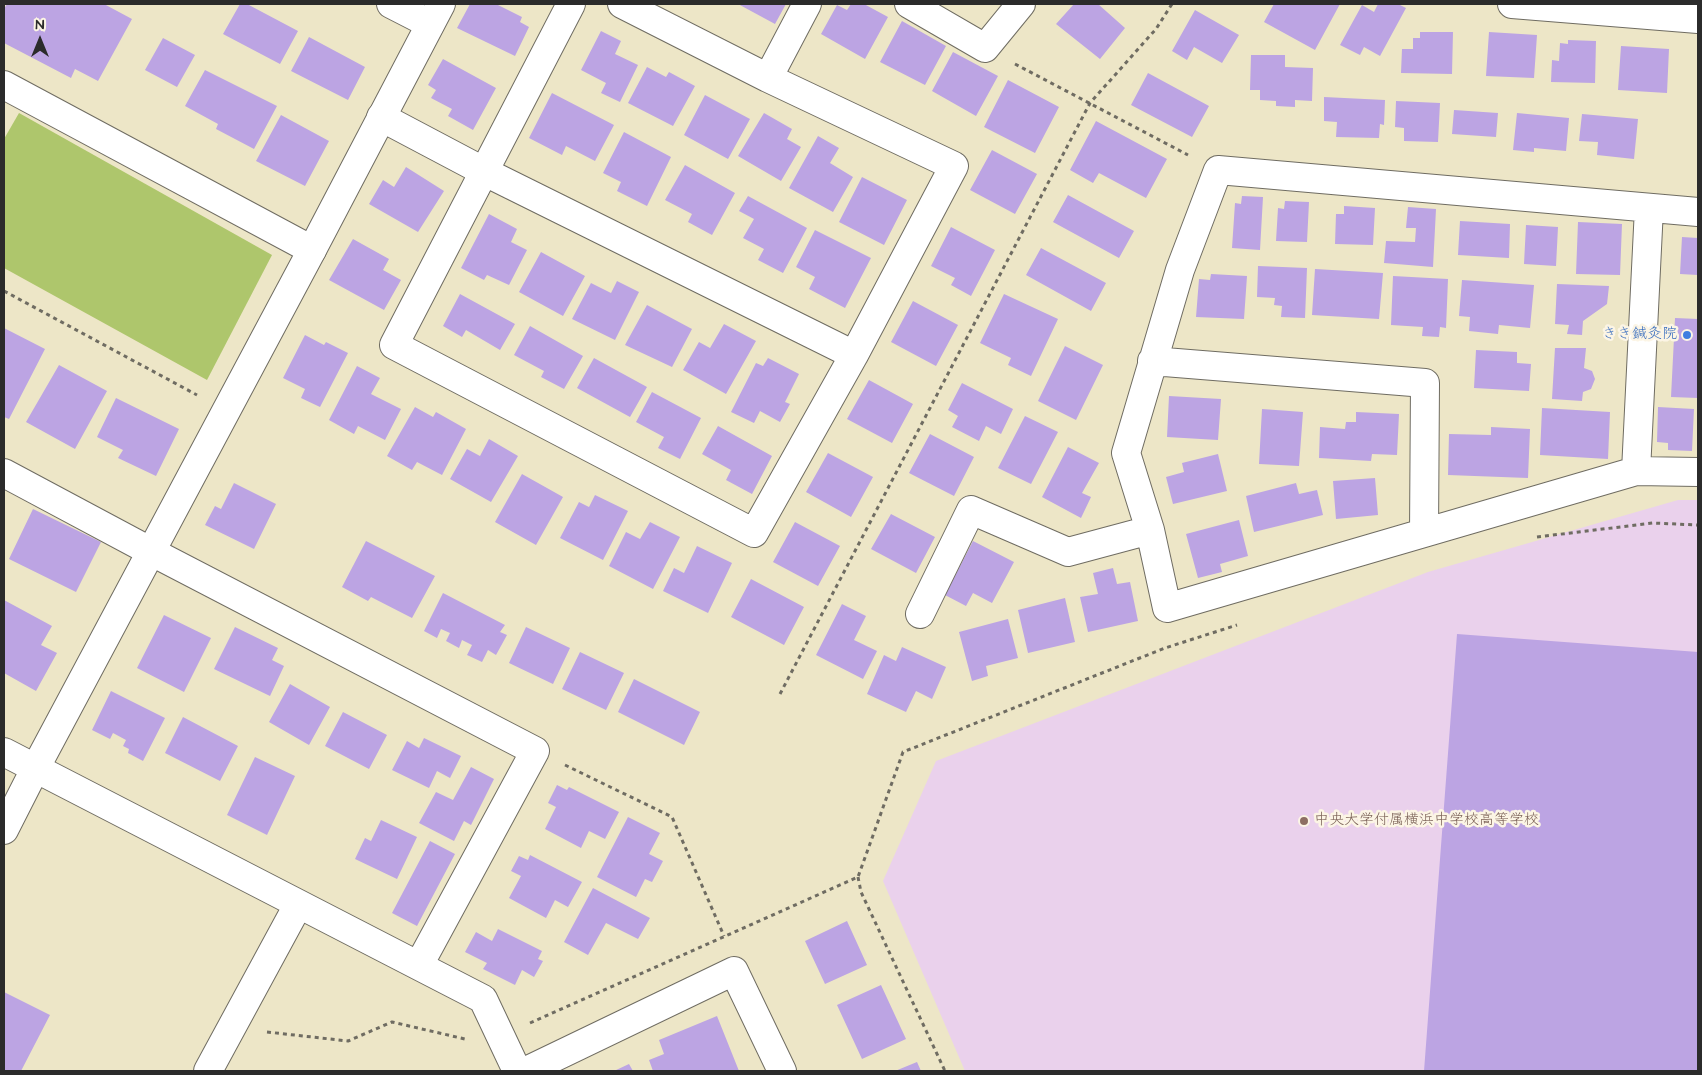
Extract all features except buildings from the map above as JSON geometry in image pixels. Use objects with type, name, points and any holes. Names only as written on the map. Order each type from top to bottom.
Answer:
[{"type":"street","points":[[4,830],[436,14],[391,4]]},
{"type":"street","points":[[571,4],[394,345],[754,533],[854,355],[954,166],[768,78],[622,4]]},
{"type":"street","points":[[768,78],[807,4]]},
{"type":"street","points":[[909,4],[986,48],[1021,4]]},
{"type":"street","points":[[1512,4],[1698,20]]},
{"type":"street","points":[[4,85],[312,250]]},
{"type":"street","points":[[381,117],[485,172],[854,355]]},
{"type":"street","points":[[1698,212],[1218,170],[1180,270],[1126,453],[1150,530],[1166,608],[1636,471],[1698,472]]},
{"type":"street","points":[[1636,471],[1649,208]]},
{"type":"street","points":[[1152,361],[1425,383],[1424,533]]},
{"type":"street","points":[[4,473],[150,552],[536,751],[419,965]]},
{"type":"street","points":[[920,614],[971,510],[1068,552],[1150,530]]},
{"type":"street","points":[[4,752],[483,999],[517,1071]]},
{"type":"street","points":[[208,1071],[298,905]]},
{"type":"street","points":[[526,1071],[734,971],[782,1071]]},
{"type":"path","points":[[780,694],[1090,103],[1156,29],[1172,4]]},
{"type":"path","points":[[986,48],[1218,170]]},
{"type":"path","points":[[4,291],[226,410]]},
{"type":"path","points":[[1529,538],[1653,523],[1698,526]]},
{"type":"path","points":[[945,1071],[861,892],[858,877],[903,752],[1164,648],[1239,624]]},
{"type":"path","points":[[536,751],[672,817],[724,936]]},
{"type":"path","points":[[526,1025],[858,877]]},
{"type":"path","points":[[237,1019],[264,1031],[348,1041],[392,1022],[468,1039]]},
{"type":"shaded area","name":"中央大学付属横浜中学校高等学校","points":[[1678,500],[1698,500],[1698,1071],[965,1071],[883,881],[936,761],[1428,572]]},
{"type":"green space","points":[[19,113],[272,255],[207,380],[4,268],[4,139]]},
{"type":"place","name":"きき鍼灸院","points":[[1687,335]]},
{"type":"place","name":"中央大学付属横浜中学校高等学校","points":[[1304,821]]}]
